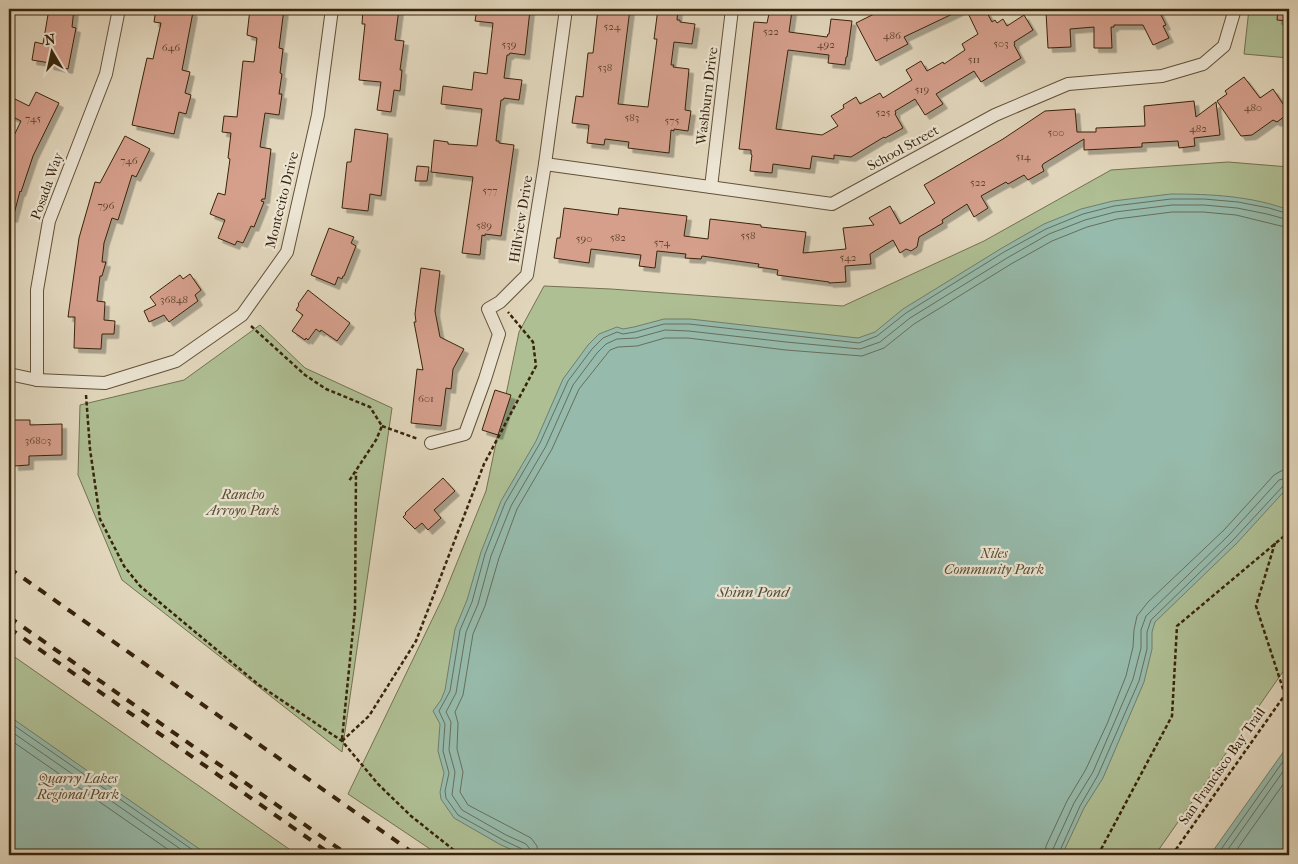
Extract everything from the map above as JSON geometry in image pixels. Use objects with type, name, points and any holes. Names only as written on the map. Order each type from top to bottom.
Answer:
[{"type":"street","name":"Posada Way","points":[[37,380],[37,290],[49,221],[106,74],[119,9]]},
{"type":"street","name":"Montecito Drive","points":[[9,374],[37,380],[105,383],[176,361],[242,316],[286,252],[318,115],[332,9]]},
{"type":"street","name":"Hillview Drive","points":[[431,443],[465,434],[499,334],[488,309],[500,302],[528,275],[566,9]]},
{"type":"street","name":"Washburn Drive","points":[[711,187],[732,9]]},
{"type":"street","name":"School Street","points":[[545,164],[832,204],[995,115],[1068,84],[1162,76],[1203,64],[1224,46],[1235,9]]},
{"type":"path","points":[[342,741],[369,716],[416,641],[484,464],[536,366],[533,342],[500,302]]},
{"type":"path","points":[[242,316],[259,334],[326,390],[370,407],[382,426],[431,443]]},
{"type":"path","points":[[85,382],[90,449],[100,519],[124,566],[140,586],[259,685],[342,741],[378,784],[404,810],[460,855]]},
{"type":"path","points":[[349,481],[376,440],[382,426]]},
{"type":"path","points":[[342,741],[355,610],[356,472]]},
{"type":"path","points":[[1098,855],[1172,716],[1178,626],[1289,532]]},
{"type":"path","points":[[1275,543],[1256,606],[1285,695]]},
{"type":"path","name":"San Francisco Bay Trail","points":[[1172,855],[1289,689]]},
{"type":"green space","points":[[1249,9],[1289,9],[1289,58],[1244,54]]},
{"type":"green space","name":"Shinn Pond","points":[[1228,162],[1289,167],[1289,663],[1155,855],[439,855],[348,794],[443,597],[486,491],[519,332],[544,286],[843,306],[984,241],[1111,170]]},
{"type":"green space","name":"Rancho Arroyo Park","points":[[260,325],[305,368],[392,408],[342,752],[122,580],[78,475],[80,405],[184,380]]},
{"type":"green space","name":"Quarry Lakes Regional Park","points":[[9,653],[289,849],[297,855],[9,855]]},
{"type":"water","name":"Shinn Pond","points":[[1171,194],[1246,199],[1289,210],[1289,486],[1237,543],[1155,622],[1152,632],[1152,649],[1144,682],[1103,778],[1084,808],[1062,855],[524,855],[501,845],[454,818],[441,799],[440,792],[444,773],[438,751],[440,724],[433,711],[445,690],[455,629],[467,600],[481,552],[501,501],[536,441],[563,379],[588,345],[599,334],[617,327],[623,329],[664,319],[690,319],[858,338],[875,332],[903,309],[1044,224],[1081,209],[1113,201]]},
{"type":"water","points":[[9,716],[208,855],[9,855]]},
{"type":"water","points":[[1289,744],[1289,855],[1210,855]]},
{"type":"building","points":[[49,9],[74,9],[72,27],[76,28],[68,69],[32,60],[35,42],[43,44]]},
{"type":"building","points":[[156,9],[191,9],[191,12],[193,12],[182,70],[190,72],[185,93],[191,95],[186,114],[179,112],[174,134],[132,125],[147,58],[153,59],[161,23],[154,22]]},
{"type":"building","points":[[250,9],[284,9],[279,48],[283,49],[279,94],[282,94],[279,115],[265,113],[260,147],[271,149],[265,199],[261,201],[264,202],[254,227],[251,226],[243,243],[237,241],[235,245],[218,238],[225,220],[210,214],[218,193],[225,195],[230,159],[228,158],[231,133],[222,132],[224,116],[237,117],[243,61],[254,62],[257,38],[247,35]]},
{"type":"building","points":[[363,9],[399,9],[395,40],[404,41],[400,70],[402,70],[400,91],[394,90],[391,112],[377,110],[381,82],[359,80],[365,24],[362,24]]},
{"type":"building","points":[[477,9],[530,10],[525,55],[510,53],[507,55],[504,78],[522,80],[519,100],[504,98],[501,100],[496,141],[514,145],[501,236],[482,235],[480,255],[462,253],[473,177],[431,172],[434,140],[448,142],[448,144],[477,146],[482,109],[441,104],[443,86],[472,90],[474,72],[487,74],[493,23],[475,21]]},
{"type":"building","points":[[598,9],[630,9],[618,104],[648,107],[657,39],[654,39],[658,9],[678,9],[677,20],[695,24],[692,44],[674,42],[671,65],[674,65],[673,67],[689,69],[685,110],[691,111],[688,131],[671,130],[669,153],[628,148],[629,142],[605,139],[604,145],[587,143],[589,125],[572,123],[576,96],[583,97],[588,53],[593,53]]},
{"type":"building","points":[[770,9],[792,11],[789,32],[827,37],[831,19],[852,21],[845,65],[828,63],[829,55],[788,50],[776,129],[822,135],[838,126],[831,116],[856,97],[860,104],[880,93],[883,98],[912,80],[906,70],[921,61],[927,71],[943,62],[944,64],[965,50],[962,44],[978,34],[966,9],[985,9],[992,22],[995,20],[997,23],[1003,19],[1007,26],[1024,15],[1033,30],[1014,42],[1021,58],[981,82],[974,71],[936,94],[943,104],[925,115],[915,99],[895,111],[903,128],[851,157],[834,155],[834,159],[812,156],[810,169],[773,164],[772,173],[750,171],[751,150],[739,149],[754,22],[767,23]]},
{"type":"building","points":[[884,9],[963,9],[904,37],[908,44],[876,61],[856,23]]},
{"type":"building","points":[[1073,9],[1158,9],[1166,25],[1163,26],[1169,38],[1153,45],[1143,25],[1114,25],[1114,27],[1111,27],[1112,48],[1094,48],[1094,27],[1070,29],[1071,47],[1048,48],[1046,12],[1073,11]]},
{"type":"building","points":[[1278,9],[1289,9],[1289,21],[1277,20]]},
{"type":"building","points":[[1244,77],[1260,98],[1273,89],[1289,113],[1277,122],[1273,120],[1252,135],[1241,136],[1217,101],[1227,94],[1225,91]]},
{"type":"building","points":[[36,92],[59,103],[33,156],[20,191],[13,218],[9,217],[9,146],[21,121],[9,115],[9,113],[15,99],[29,106]]},
{"type":"building","points":[[1194,101],[1196,117],[1216,102],[1220,135],[1194,138],[1195,146],[1179,148],[1178,141],[1142,143],[1142,147],[1084,150],[1084,139],[1043,164],[1044,171],[1028,180],[1024,175],[1008,184],[1006,182],[981,196],[988,208],[974,217],[967,204],[942,220],[943,223],[919,237],[917,247],[911,251],[906,249],[900,253],[893,240],[870,254],[871,264],[845,266],[846,282],[829,283],[777,275],[778,270],[758,267],[759,264],[702,256],[701,259],[685,258],[686,254],[657,251],[655,268],[639,266],[641,255],[591,249],[589,263],[554,258],[557,238],[560,238],[564,208],[618,215],[619,208],[687,216],[684,236],[708,239],[710,219],[761,225],[761,227],[806,232],[803,253],[846,249],[843,228],[874,225],[869,218],[890,206],[900,224],[935,203],[924,185],[1003,139],[1045,111],[1075,109],[1077,132],[1096,132],[1096,128],[1145,126],[1144,106]]},
{"type":"building","points":[[355,129],[388,134],[381,196],[370,194],[368,211],[342,208],[347,162],[351,162]]},
{"type":"building","points":[[125,136],[150,149],[136,177],[132,175],[118,220],[112,218],[104,243],[102,262],[106,262],[102,276],[100,276],[97,301],[105,302],[104,320],[115,321],[114,334],[102,334],[101,349],[74,348],[75,317],[68,317],[79,238],[95,182],[100,183]]},
{"type":"building","points":[[417,166],[429,167],[427,181],[415,181]]},
{"type":"building","points":[[329,228],[354,237],[351,243],[356,246],[344,276],[342,279],[338,277],[335,285],[311,275]]},
{"type":"building","points":[[421,268],[440,271],[435,311],[440,337],[464,349],[453,369],[451,389],[446,388],[441,426],[411,423],[417,369],[423,370],[414,322],[416,322],[415,314]]},
{"type":"building","points":[[190,274],[201,290],[195,295],[198,301],[169,322],[164,315],[149,322],[144,311],[156,305],[150,297],[180,275],[183,279]]},
{"type":"building","points":[[308,290],[350,323],[337,341],[321,330],[320,332],[316,329],[308,340],[292,331],[303,315],[296,310]]},
{"type":"building","points":[[495,390],[511,395],[498,435],[482,430]]},
{"type":"building","points":[[13,420],[30,420],[30,425],[62,424],[62,455],[29,456],[29,465],[14,466]]},
{"type":"building","points":[[443,478],[455,491],[434,510],[441,518],[428,530],[422,523],[415,529],[403,517],[405,513]]},
{"type":"railway","points":[[9,568],[416,855]]},
{"type":"railway","points":[[9,617],[348,855]]},
{"type":"railway","points":[[9,628],[332,855]]},
{"type":"park label","name":"Niles Community Park","points":[[994,562]]}]
